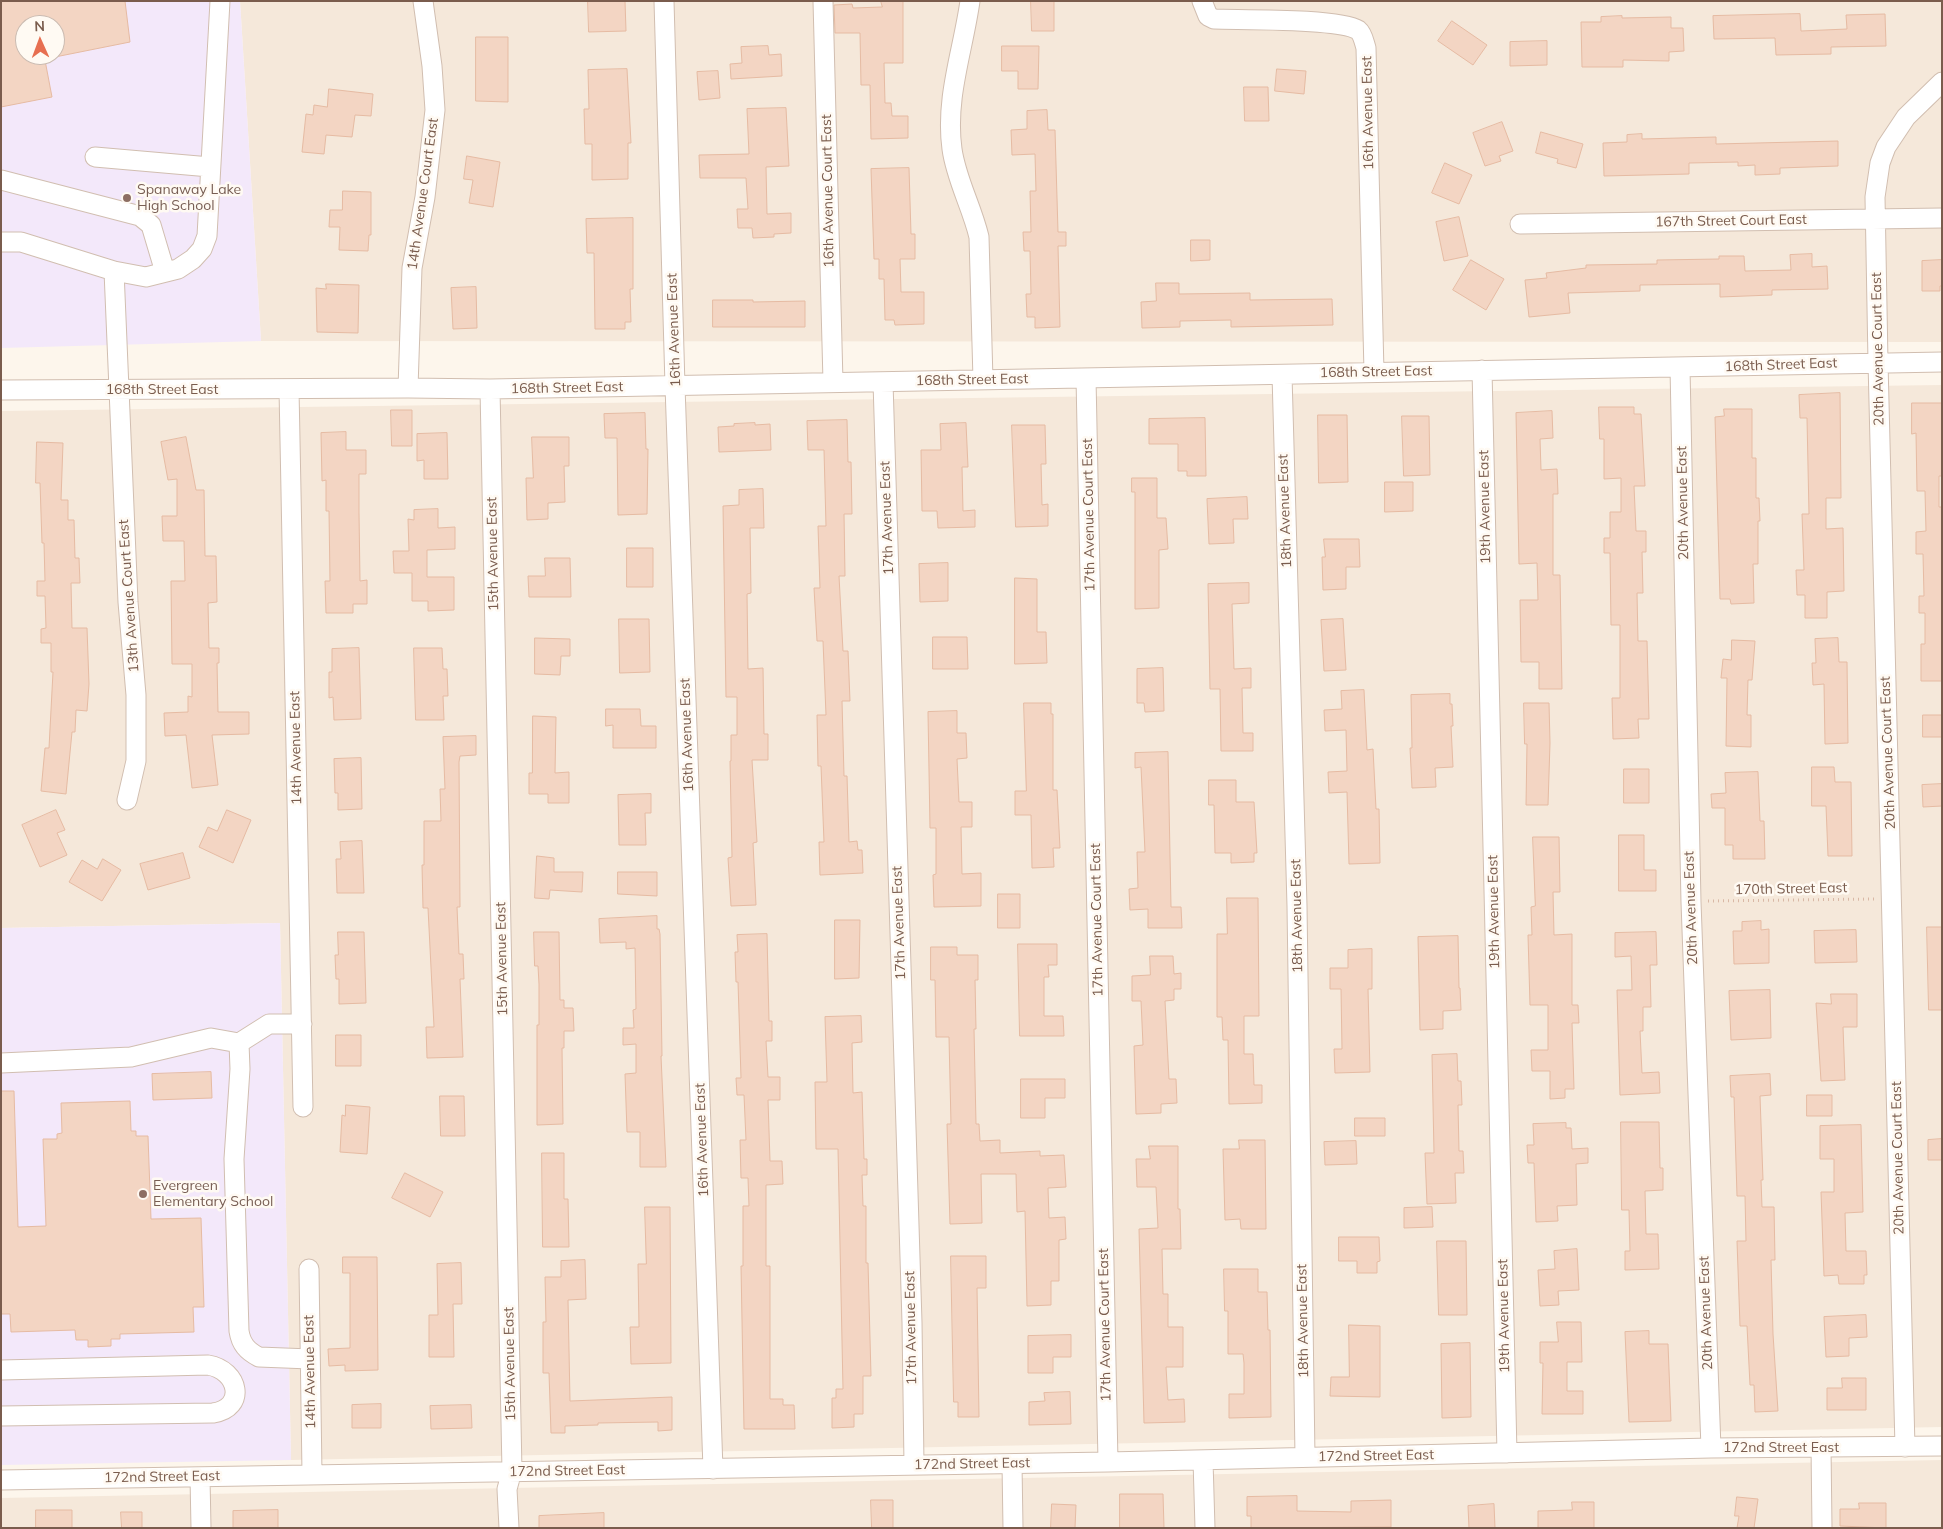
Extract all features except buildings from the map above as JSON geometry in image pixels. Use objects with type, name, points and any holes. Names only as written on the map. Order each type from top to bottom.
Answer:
[{"type":"street","points":[[1,242],[21,242],[114,272],[146,277],[178,269],[193,259],[202,249],[207,236],[220,1]]},
{"type":"street","name":"14th Avenue Court East","points":[[408,388],[412,268],[426,188],[435,110],[432,66],[423,1]]},
{"type":"street","name":"16th Avenue East","points":[[664,1],[675,386],[713,1469]]},
{"type":"street","name":"16th Avenue Court East","points":[[823,1],[833,382]]},
{"type":"street","points":[[970,1],[952,92],[951,130],[955,165],[974,216],[979,237],[983,380]]},
{"type":"street","name":"16th Avenue East","points":[[1202,1],[1208,16],[1214,19],[1327,23],[1358,30],[1362,35],[1366,48],[1374,372]]},
{"type":"street","name":"20th Avenue Court East","points":[[1905,1447],[1875,219],[1880,163],[1886,147],[1906,117],[1942,82]]},
{"type":"street","points":[[95,157],[210,167]]},
{"type":"street","points":[[1,180],[146,219],[151,225],[165,272]]},
{"type":"street","name":"167th Street Court East","points":[[1520,224],[1942,218]]},
{"type":"street","name":"13th Avenue Court East","points":[[114,272],[128,602],[136,695],[136,761],[127,800]]},
{"type":"street","name":"168th Street East","points":[[1,390],[490,389],[1942,362]]},
{"type":"street","name":"20th Avenue East","points":[[1680,368],[1690,902],[1711,1448]]},
{"type":"street","name":"19th Avenue East","points":[[1482,370],[1507,1453]]},
{"type":"street","name":"18th Avenue East","points":[[1282,375],[1297,906],[1305,1457]]},
{"type":"street","name":"17th Avenue Court East","points":[[1086,378],[1108,1462]]},
{"type":"street","name":"17th Avenue East","points":[[883,382],[914,1464]]},
{"type":"street","name":"14th Avenue East","points":[[289,389],[304,1107]]},
{"type":"street","name":"15th Avenue East","points":[[490,389],[512,1471],[508,1489],[509,1528]]},
{"type":"street","points":[[1,1063],[131,1058],[211,1038],[239,1043],[269,1024],[302,1024]]},
{"type":"street","points":[[239,1043],[240,1070],[234,1159],[240,1340],[251,1353],[259,1357],[310,1359]]},
{"type":"street","name":"14th Avenue East","points":[[308,1269],[312,1474]]},
{"type":"street","points":[[1,1370],[218,1366],[231,1377],[235,1394],[232,1403],[227,1409],[212,1413],[1,1416]]},
{"type":"street","name":"172nd Street East","points":[[1,1480],[914,1464],[1012,1464],[1711,1448],[1942,1446]]},
{"type":"street","points":[[1821,1448],[1822,1528]]},
{"type":"street","points":[[1203,1460],[1205,1528]]},
{"type":"street","points":[[1012,1464],[1013,1528]]},
{"type":"street","points":[[200,1477],[201,1528]]},
{"type":"path","name":"170th Street East","points":[[1690,902],[1892,898]]},
{"type":"shaded area","name":"Spanaway Lake High School","points":[[1,1],[240,1],[261,341],[1,348]]},
{"type":"shaded area","points":[[240,1],[1942,1],[1942,342],[261,341]]},
{"type":"shaded area","points":[[1942,385],[1942,1427],[291,1460],[280,923],[1,928],[1,411]]},
{"type":"shaded area","name":"Evergreen Elementary School","points":[[280,923],[291,1460],[1,1465],[1,928]]},
{"type":"shaded area","points":[[1942,1460],[1942,1528],[1,1528],[1,1498]]},
{"type":"place","name":"Spanaway Lake High School","points":[[127,198]]},
{"type":"place","name":"Evergreen Elementary School","points":[[143,1194]]}]
